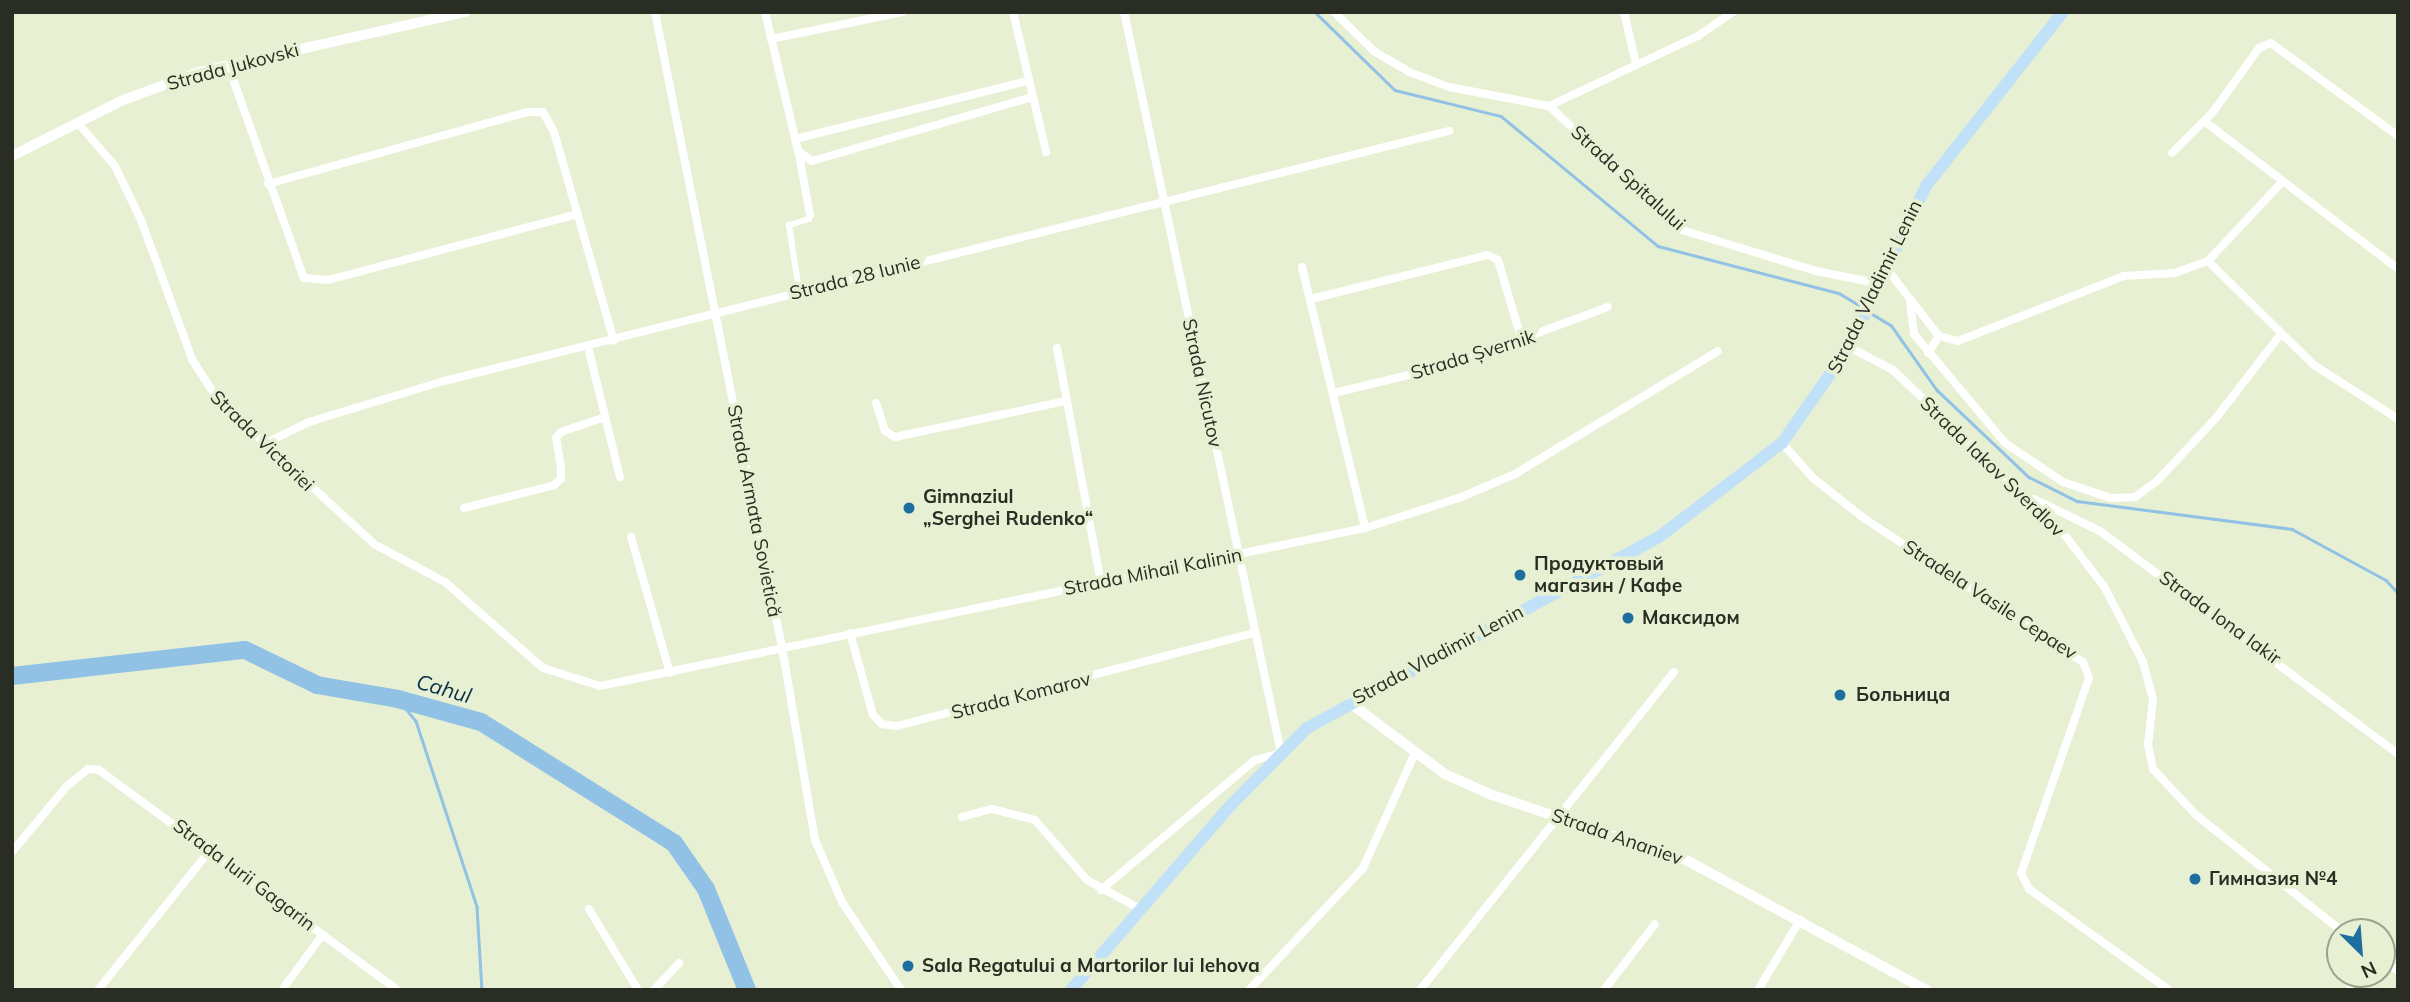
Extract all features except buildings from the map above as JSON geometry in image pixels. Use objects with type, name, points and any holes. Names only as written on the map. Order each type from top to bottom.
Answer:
[{"type":"main road","name":"Strada Jukovski","points":[[12,156],[77,121],[169,82],[228,65],[465,12]]},
{"type":"main road","name":"Strada Vladimir Lenin","points":[[1071,990],[1280,753],[1307,728],[1659,537],[1783,443],[1850,343],[1884,265],[1926,186],[2063,12]]},
{"type":"street","name":"Strada Armata Sovietică","points":[[655,12],[782,647],[805,797],[821,859],[842,902],[901,990]]},
{"type":"street","points":[[765,12],[798,151],[810,215],[809,219],[789,225],[798,284]]},
{"type":"street","points":[[771,39],[902,12]]},
{"type":"street","points":[[1013,12],[1027,81],[1046,152]]},
{"type":"street","name":"Strada Nicutov","points":[[1124,12],[1280,753]]},
{"type":"street","points":[[1334,12],[1375,52],[1409,72],[1450,88],[1549,106],[1698,36],[1733,12]]},
{"type":"street","points":[[1624,12],[1636,64]]},
{"type":"street","points":[[2172,153],[2204,121],[2267,43],[2276,44],[2398,136]]},
{"type":"street","points":[[228,65],[296,264],[304,278],[311,281],[328,280],[576,214]]},
{"type":"street","points":[[795,139],[1027,81]]},
{"type":"street","points":[[798,151],[812,161],[1032,97]]},
{"type":"street","name":"Strada Spitalului","points":[[1549,106],[1682,230],[1875,286]]},
{"type":"street","points":[[268,184],[528,112],[543,112],[550,121],[614,341]]},
{"type":"street","name":"Strada Victoriei","points":[[77,121],[105,152],[129,194],[199,375],[218,400],[362,535],[445,582],[527,657],[553,673]]},
{"type":"street","points":[[2204,121],[2398,268]]},
{"type":"street","name":"Strada 28 Iunie","points":[[266,443],[309,422],[444,381],[614,341],[1449,131]]},
{"type":"street","points":[[1884,265],[1939,336],[1958,341],[2124,276],[2175,273],[2208,261],[2282,181]]},
{"type":"street","points":[[1311,299],[1488,255],[1499,260],[1522,341]]},
{"type":"street","points":[[2208,261],[2245,293],[2281,334],[2323,372],[2398,419]]},
{"type":"street","points":[[1302,267],[1364,528]]},
{"type":"street","points":[[1910,301],[1914,334],[1975,412],[2029,461],[2096,496],[2126,498],[2145,492],[2217,418],[2281,334]]},
{"type":"street","name":"Strada Șvernik","points":[[1334,393],[1454,364],[1608,307]]},
{"type":"street","points":[[1928,353],[1939,336]]},
{"type":"street","name":"Strada Iakov Sverdlov","points":[[1850,343],[1893,370],[1976,452],[2031,498],[2086,561],[2133,638],[2153,699],[2148,746],[2153,769],[2165,786],[2236,849],[2326,919]]},
{"type":"street","points":[[588,347],[620,477]]},
{"type":"street","points":[[1057,348],[1101,582]]},
{"type":"street","name":"Strada Mihail Kalinin","points":[[553,673],[600,687],[1364,528],[1504,480],[1718,351]]},
{"type":"street","points":[[876,403],[885,431],[895,436],[1066,401]]},
{"type":"street","points":[[464,508],[554,485],[561,479],[556,438],[561,432],[605,416]]},
{"type":"street","name":"Stradela Vasile Cepaev","points":[[1783,443],[1813,478],[1865,519],[2077,657],[2088,669],[2087,685],[2021,863],[2023,881],[2169,990]]},
{"type":"street","name":"Strada Iona Iakir","points":[[2031,498],[2072,514],[2100,531],[2398,754]]},
{"type":"street","points":[[631,537],[670,673]]},
{"type":"street","name":"Strada Komarov","points":[[850,633],[873,715],[882,724],[897,726],[1255,633]]},
{"type":"street","points":[[1420,990],[1528,859],[1559,815],[1674,672]]},
{"type":"street","name":"Strada Ananiev","points":[[1350,703],[1415,755],[1466,784],[1662,849],[1800,920],[1926,990]]},
{"type":"street","points":[[1101,890],[1255,760],[1280,753]]},
{"type":"street","points":[[1249,990],[1363,868],[1415,755]]},
{"type":"street","name":"Strada Iurii Gagarin","points":[[12,852],[66,787],[88,769],[108,774],[397,990]]},
{"type":"street","points":[[962,817],[992,809],[1035,820],[1074,869],[1101,890],[1140,909]]},
{"type":"street","points":[[98,990],[211,849]]},
{"type":"street","points":[[589,909],[638,990]]},
{"type":"street","points":[[1758,990],[1800,920]]},
{"type":"street","points":[[1604,990],[1655,924]]},
{"type":"street","points":[[282,990],[323,934]]},
{"type":"street","points":[[654,990],[680,963]]},
{"type":"waterway","points":[[1315,12],[1395,90],[1501,116],[1658,246],[1839,293],[1864,308]]},
{"type":"waterway","points":[[1869,312],[1891,325],[1937,390],[2029,477],[2077,501],[2292,529],[2386,580],[2398,593]]},
{"type":"waterway","name":"Cahul","points":[[12,676],[245,650],[317,685],[398,699],[481,722],[674,843],[706,889],[747,990]]},
{"type":"waterway","points":[[398,699],[416,721],[477,907],[482,990]]},
{"type":"place","name":"Gimnaziul „Serghei Rudenko“","points":[[909,508]]},
{"type":"place","name":"Продуктовый магазин / Кафе","points":[[1520,575]]},
{"type":"place","name":"Максидом","points":[[1628,618]]},
{"type":"place","name":"Больница","points":[[1840,695]]},
{"type":"place","name":"Гимназия №4","points":[[2195,879]]},
{"type":"place","name":"Sala Regatului a Martorilor lui Iehova","points":[[908,966]]}]
